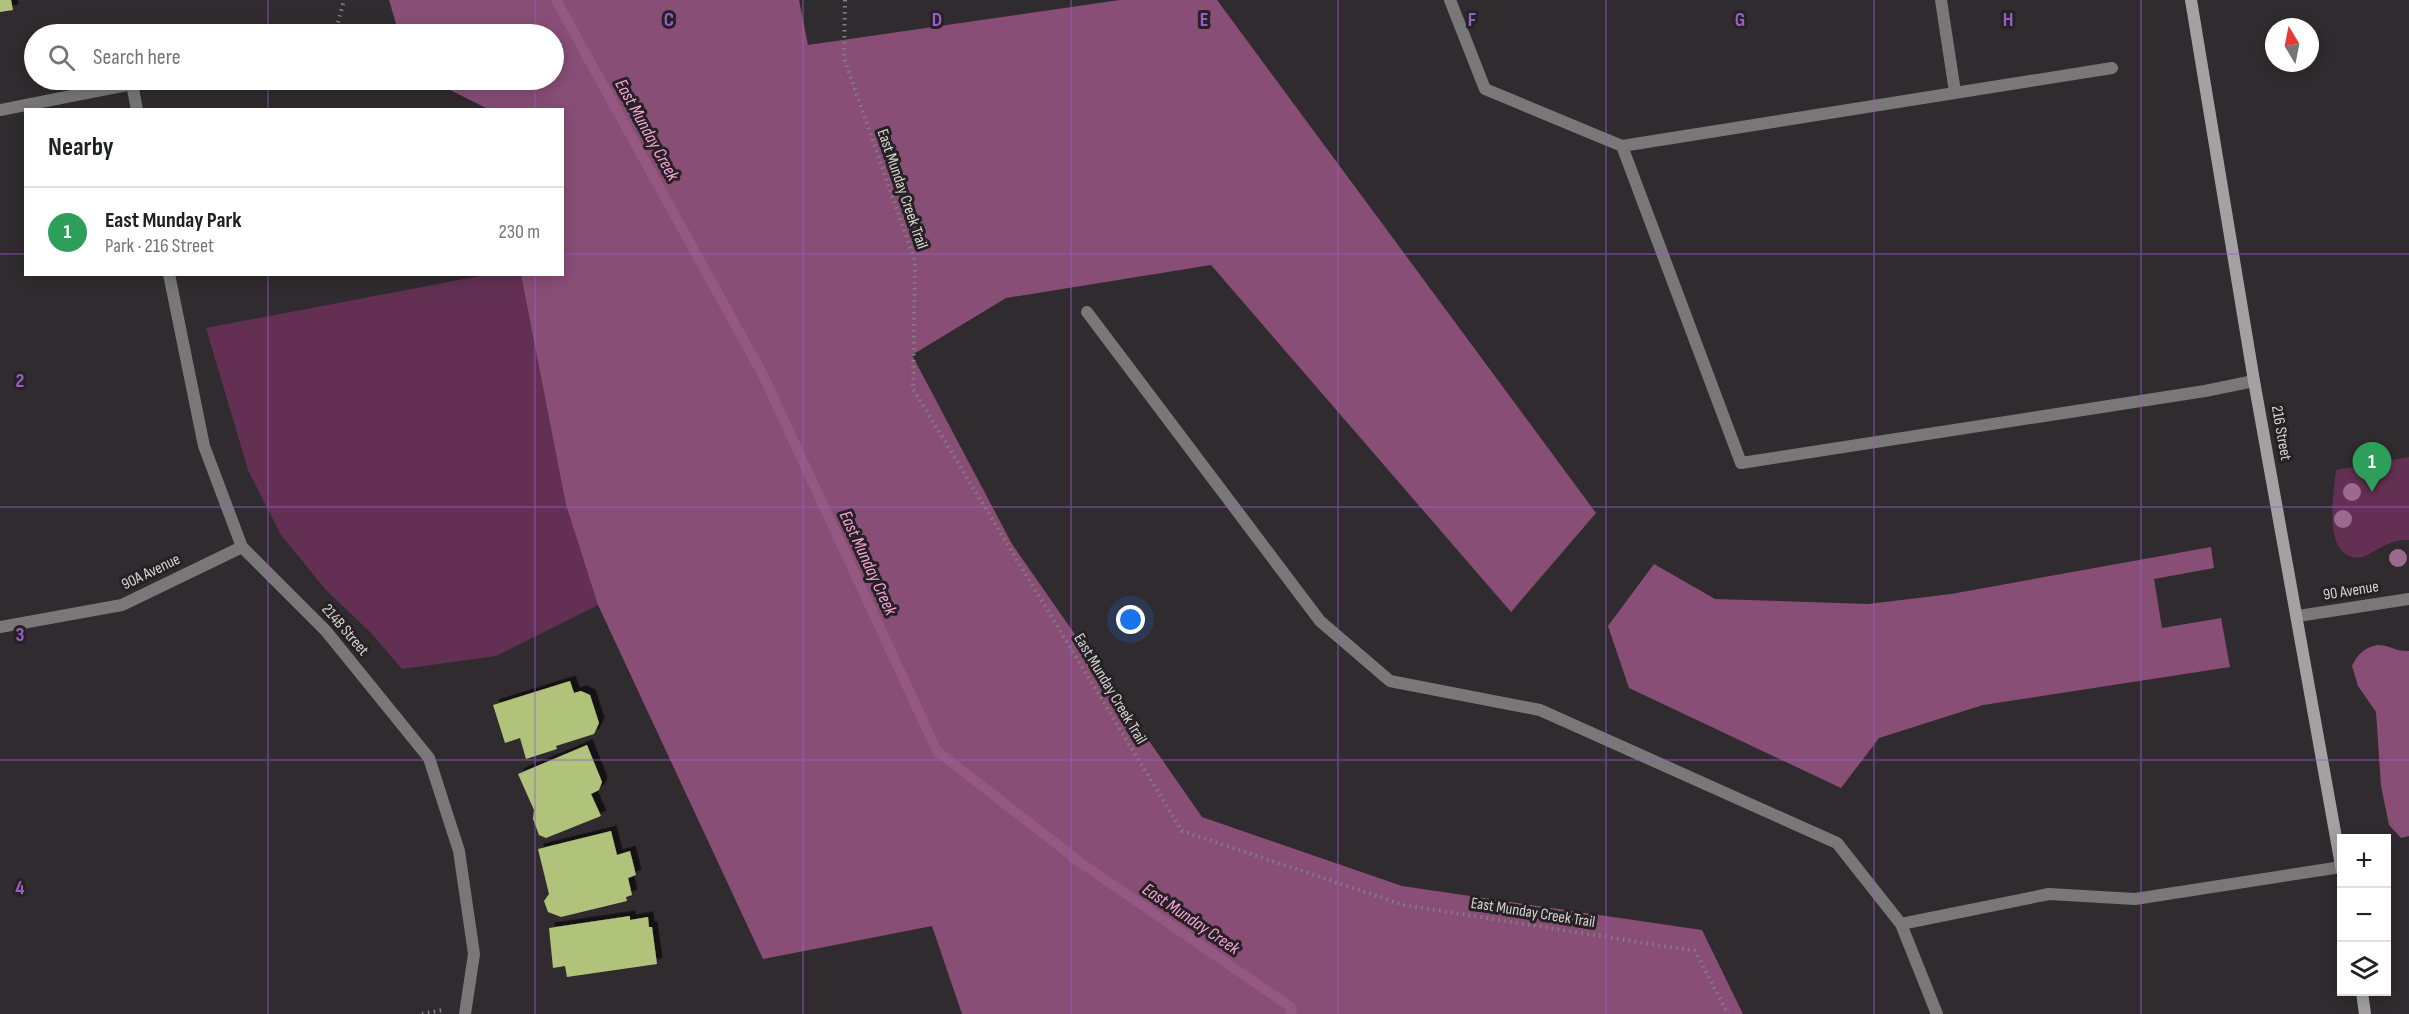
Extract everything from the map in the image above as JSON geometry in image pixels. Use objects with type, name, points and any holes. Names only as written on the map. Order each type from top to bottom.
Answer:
[{"type":"main road","name":"216 Street","points":[[2191,0],[2254,381],[2298,616],[2337,845]]},
{"type":"main road","points":[[2363,996],[2365,1014]]},
{"type":"street","points":[[1450,0],[1485,89],[1622,146],[2112,68]]},
{"type":"street","points":[[1941,0],[1955,92]]},
{"type":"street","points":[[0,110],[102,90]]},
{"type":"street","points":[[133,90],[137,108]]},
{"type":"street","points":[[1622,146],[1741,463],[2205,391],[2254,381]]},
{"type":"street","name":"214B Street","points":[[170,276],[204,446],[242,548],[326,631],[429,758],[459,851],[474,954],[465,1014]]},
{"type":"street","points":[[1088,312],[1320,621],[1389,681],[1540,710],[1837,843],[1901,924],[1937,1014]]},
{"type":"street","name":"90A Avenue","points":[[0,627],[122,605],[242,548]]},
{"type":"street","name":"90 Avenue","points":[[2298,616],[2409,599]]},
{"type":"street","points":[[1901,924],[2049,894],[2135,898],[2337,870]]},
{"type":"path","points":[[338,24],[344,0]]},
{"type":"path","name":"East Munday Creek Trail","points":[[845,0],[844,58],[915,261],[913,389],[1182,831],[1404,904],[1695,951],[1728,1014]]},
{"type":"shaded area","points":[[389,0],[799,0],[808,45],[1120,0],[1217,0],[1596,513],[1511,612],[1211,265],[1006,298],[912,355],[1012,544],[1202,817],[1402,886],[1702,930],[1743,1014],[962,1014],[932,926],[763,959],[598,605],[566,505],[521,276],[564,276],[564,108],[486,108],[450,90],[564,90],[564,24],[396,24]]},
{"type":"shaded area","points":[[480,276],[521,276],[566,505],[598,605],[496,656],[402,669],[372,634],[326,590],[281,535],[248,470],[206,328]]},
{"type":"shaded area","points":[[2409,457],[2409,540],[2391,543],[2360,557],[2352,557],[2343,552],[2337,543],[2332,519],[2336,470]]},
{"type":"shaded area","points":[[2211,547],[2214,568],[2154,579],[2162,628],[2221,618],[2230,667],[1983,705],[1879,738],[1841,788],[1629,688],[1608,626],[1654,564],[1715,599],[1868,604],[1951,594]]},
{"type":"shaded area","points":[[2377,645],[2409,651],[2409,836],[2401,838],[2389,825],[2381,786],[2376,712],[2358,686],[2352,666],[2362,652]]},
{"type":"building","points":[[0,0],[11,0],[13,10],[0,12]]},
{"type":"building","points":[[570,681],[574,693],[581,691],[590,695],[599,723],[594,734],[556,746],[557,749],[526,759],[520,738],[505,743],[493,705]]},
{"type":"building","points":[[587,745],[602,782],[599,790],[591,794],[601,816],[546,838],[539,835],[533,819],[534,810],[518,774]]},
{"type":"building","points":[[611,831],[617,855],[630,851],[636,875],[628,878],[632,895],[626,897],[627,901],[561,917],[548,912],[544,901],[549,894],[538,849]]},
{"type":"building","points":[[630,916],[630,920],[648,917],[649,927],[652,927],[657,964],[567,977],[565,966],[553,968],[549,928]]},
{"type":"waterway","name":"East Munday Creek","points":[[556,0],[763,375],[937,751],[1081,863],[1292,1008],[1291,1014]]},
{"type":"place","name":"East Munday Park","points":[[2372,492]]}]
